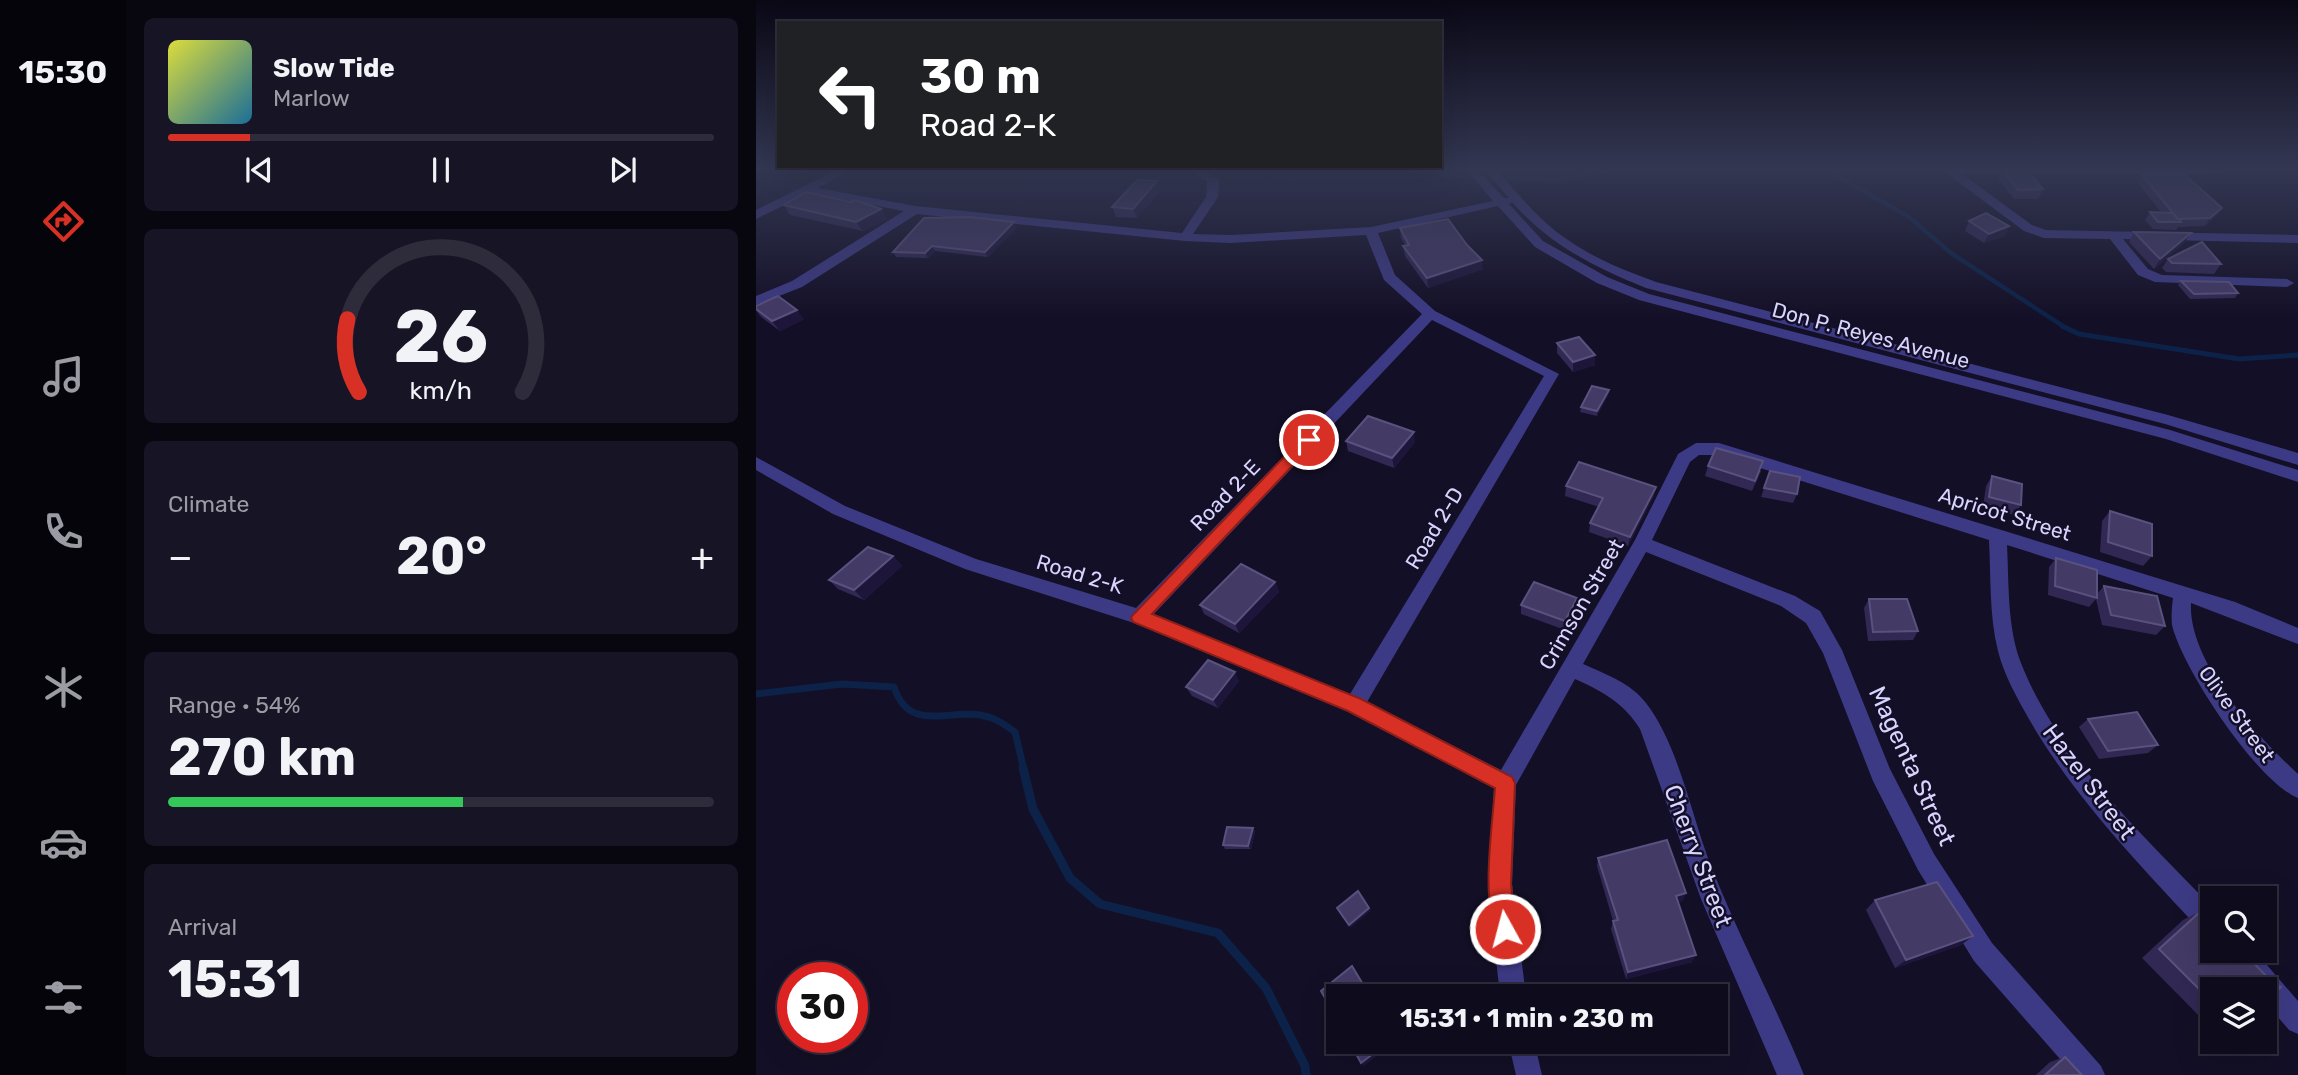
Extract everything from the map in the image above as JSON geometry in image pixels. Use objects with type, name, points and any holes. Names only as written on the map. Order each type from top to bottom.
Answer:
[{"type":"street","points":[[756,301],[797,284],[900,219]]},
{"type":"street","points":[[1020,219],[1185,237],[1231,239],[1371,231],[1426,219]]},
{"type":"street","points":[[1185,237],[1197,219]]},
{"type":"street","name":"Don P. Reyes Avenue","points":[[1515,219],[1539,244],[1602,280],[1644,297],[2170,435],[2298,475]]},
{"type":"street","name":"Don P. Reyes Avenue","points":[[1537,219],[1556,238],[1613,270],[1651,285],[2168,420],[2298,459]]},
{"type":"street","points":[[2016,219],[2028,228],[2044,234],[2298,239]]},
{"type":"street","points":[[1371,231],[1389,277],[1430,314]]},
{"type":"street","points":[[2114,236],[2143,272],[2160,279],[2287,283]]},
{"type":"street","name":"Road 2-D","points":[[1354,705],[1552,374],[1430,314]]},
{"type":"street","name":"Road 2-E","points":[[1139,617],[1430,314]]},
{"type":"street","name":"Apricot Street","points":[[1696,449],[1719,449],[1998,535],[2182,593],[2298,636]]},
{"type":"street","name":"Crimson Street","points":[[1505,783],[1642,543],[1684,458],[1696,449]]},
{"type":"street","name":"Road 2-K","points":[[756,463],[839,510],[971,565],[1139,617],[1354,705],[1505,783]]},
{"type":"street","name":"Hazel Street","points":[[1998,535],[2001,605],[2010,661],[2049,736],[2119,825],[2200,911]]},
{"type":"street","name":"Magenta Street","points":[[1642,543],[1788,601],[1814,617],[1832,650],[1881,774],[1926,862],[1983,952],[2092,1075]]},
{"type":"street","name":"Olive Street","points":[[2182,593],[2182,624],[2199,664],[2234,717],[2277,769],[2298,788]]},
{"type":"street","name":"Cherry Street","points":[[1571,668],[1610,686],[1638,708],[1656,742],[1700,869],[1767,1026],[1791,1075]]},
{"type":"street","points":[[1505,783],[1500,884],[1512,984]]},
{"type":"street","points":[[2248,963],[2298,1021]]},
{"type":"street","points":[[1524,1054],[1529,1075]]},
{"type":"building","points":[[923,219],[1014,222],[985,252],[932,246],[925,253],[893,252]]},
{"type":"building","points":[[1448,219],[1482,260],[1427,278],[1403,246],[1409,245],[1400,228]]},
{"type":"building","points":[[1997,219],[2009,226],[1989,234],[1969,221]]},
{"type":"building","points":[[2156,219],[2179,219],[2181,222],[2158,222]]},
{"type":"building","points":[[2134,232],[2191,233],[2160,259]]},
{"type":"building","points":[[2202,242],[2221,264],[2172,263],[2168,259]]},
{"type":"building","points":[[2181,281],[2229,282],[2238,293],[2194,294]]},
{"type":"building","points":[[778,296],[797,310],[772,321],[756,309],[756,306]]},
{"type":"building","points":[[1579,337],[1595,355],[1573,362],[1557,343]]},
{"type":"building","points":[[1592,386],[1609,390],[1597,411],[1581,407]]},
{"type":"building","points":[[1368,416],[1414,432],[1392,458],[1346,441]]},
{"type":"building","points":[[1716,448],[1763,461],[1755,481],[1708,466]]},
{"type":"building","points":[[1579,462],[1656,487],[1630,537],[1590,523],[1603,498],[1566,486]]},
{"type":"building","points":[[1770,471],[1800,477],[1797,494],[1764,488]]},
{"type":"building","points":[[1992,476],[2022,484],[2021,505],[1989,497]]},
{"type":"building","points":[[2110,511],[2152,524],[2152,556],[2108,542]]},
{"type":"building","points":[[868,547],[893,556],[854,590],[829,580]]},
{"type":"building","points":[[2056,558],[2097,570],[2097,598],[2055,586]]},
{"type":"building","points":[[1241,564],[1275,582],[1235,624],[1200,605]]},
{"type":"building","points":[[1534,582],[1577,598],[1565,621],[1521,605]]},
{"type":"building","points":[[2104,586],[2157,596],[2165,626],[2111,615]]},
{"type":"building","points":[[1869,599],[1907,599],[1918,631],[1873,632]]},
{"type":"building","points":[[1208,660],[1235,672],[1213,700],[1186,687]]},
{"type":"building","points":[[2137,712],[2158,745],[2108,751],[2088,719]]},
{"type":"building","points":[[1227,827],[1253,828],[1248,846],[1223,845]]},
{"type":"building","points":[[1667,840],[1686,893],[1676,896],[1696,955],[1628,972],[1613,921],[1618,920],[1598,858]]},
{"type":"building","points":[[1937,882],[1973,936],[1906,960],[1875,900]]},
{"type":"building","points":[[1358,891],[1369,908],[1349,925],[1337,908]]},
{"type":"building","points":[[2200,912],[2200,963],[2254,963],[2267,977],[2200,977],[2200,990],[2159,949]]},
{"type":"building","points":[[1352,966],[1363,984],[1330,984]]},
{"type":"building","points":[[1326,987],[1326,1000],[1321,991]]},
{"type":"building","points":[[1356,1054],[1373,1054],[1361,1063]]},
{"type":"building","points":[[2065,1057],[2082,1075],[2045,1075]]},
{"type":"waterway","points":[[1912,219],[1951,253],[2065,328]]},
{"type":"waterway","points":[[2065,328],[2079,334],[2239,359],[2298,355]]},
{"type":"waterway","points":[[756,694],[842,684],[894,687],[909,710],[919,714],[980,715],[1003,724],[1015,732],[1024,770]]},
{"type":"waterway","points":[[1023,768],[1033,809],[1070,878],[1100,904],[1218,933],[1266,988],[1305,1066],[1306,1075]]},
{"type":"route","points":[[1309,440],[1139,617],[1354,705],[1505,783],[1500,884],[1505,929]]}]
